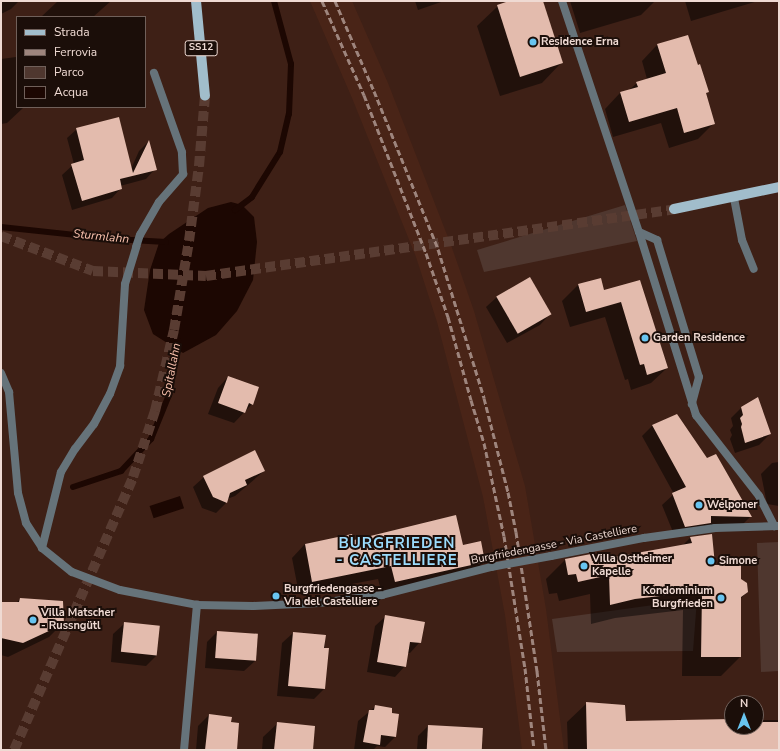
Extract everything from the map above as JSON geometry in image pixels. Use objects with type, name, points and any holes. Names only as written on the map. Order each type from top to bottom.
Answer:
[{"type":"main road","name":"SS12","points":[[196,1],[205,96]]},
{"type":"main road","points":[[674,209],[734,198],[779,187]]},
{"type":"street","name":"Burgfriedengasse - Via Castelliere","points":[[1,373],[9,392],[18,493],[26,523],[42,548],[72,572],[120,590],[196,605],[253,606],[319,604],[382,595],[491,567],[644,538],[715,528],[777,526],[759,496],[696,415],[639,232],[562,1]]},
{"type":"street","points":[[42,548],[62,472],[75,449],[94,424],[110,394],[120,366],[125,284],[140,235],[159,202],[183,174],[182,152],[154,73]]},
{"type":"street","points":[[734,198],[742,240],[754,269]]},
{"type":"street","points":[[639,232],[657,240],[699,377],[692,404]]},
{"type":"street","points":[[184,750],[196,605]]},
{"type":"shaded area","points":[[310,1],[352,1],[388,83],[451,245],[474,311],[525,486],[546,609],[564,750],[522,750],[505,615],[483,497],[437,322],[416,257],[352,98]]},
{"type":"green space","points":[[625,205],[637,241],[484,272],[477,250]]},
{"type":"green space","points":[[779,542],[779,671],[761,672],[757,543]]},
{"type":"green space","points":[[697,599],[693,651],[557,652],[552,619]]},
{"type":"water","points":[[231,202],[242,205],[254,217],[257,242],[253,280],[237,311],[216,335],[183,353],[153,334],[144,310],[150,270],[159,243],[169,234],[208,208]]},
{"type":"water","points":[[180,496],[184,508],[154,518],[150,506]]},
{"type":"building","name":"Residence Erna","points":[[509,1],[543,1],[563,63],[520,77],[497,5]]},
{"type":"building","points":[[688,35],[698,65],[700,64],[709,92],[706,93],[715,124],[684,133],[677,108],[629,122],[620,92],[638,87],[636,82],[666,73],[657,44]]},
{"type":"building","points":[[119,117],[133,173],[149,140],[157,170],[120,179],[122,189],[82,201],[71,164],[84,160],[76,128]]},
{"type":"building","points":[[530,277],[552,314],[518,334],[496,296]]},
{"type":"building","name":"Garden Residence","points":[[601,278],[604,290],[640,280],[668,368],[647,375],[644,364],[640,365],[621,302],[586,312],[578,284]]},
{"type":"building","points":[[228,376],[259,387],[253,405],[249,403],[245,413],[218,403]]},
{"type":"building","points":[[758,397],[771,434],[745,443],[740,418],[743,415],[741,407]]},
{"type":"building","points":[[677,414],[707,458],[716,454],[752,517],[711,516],[711,523],[685,527],[672,493],[686,487],[652,425]]},
{"type":"building","points":[[255,450],[265,471],[245,480],[247,485],[230,493],[227,503],[213,497],[203,476]]},
{"type":"building","points":[[456,515],[463,545],[481,541],[485,562],[395,582],[391,566],[312,582],[305,544],[352,534],[354,540]]},
{"type":"building","name":"Kondominium Burgfrieden","points":[[712,534],[715,565],[741,565],[741,579],[747,583],[748,592],[741,597],[741,657],[701,657],[702,591],[635,599],[610,605],[609,575],[578,582],[576,574],[568,575],[565,559],[591,554],[592,561],[692,543],[690,537]]},
{"type":"building","name":"Villa Matscher - Russngütl","points":[[20,598],[63,601],[64,624],[23,643],[1,638],[1,602],[19,602]]},
{"type":"building","points":[[385,615],[425,622],[421,643],[410,642],[406,667],[377,662]]},
{"type":"building","points":[[124,622],[160,626],[157,656],[121,652]]},
{"type":"building","points":[[217,631],[258,634],[256,661],[215,658]]},
{"type":"building","points":[[293,632],[326,635],[324,648],[329,648],[325,689],[288,686]]},
{"type":"building","points":[[586,702],[625,705],[626,721],[724,719],[724,735],[764,735],[764,722],[779,722],[779,750],[587,750]]},
{"type":"building","points":[[375,705],[392,708],[392,713],[399,714],[396,737],[381,735],[380,745],[363,742],[369,710],[374,710]]},
{"type":"building","points":[[209,714],[232,717],[231,722],[239,723],[237,750],[205,750]]},
{"type":"building","points":[[277,722],[315,726],[313,750],[274,750]]},
{"type":"building","points":[[428,725],[483,728],[482,750],[427,750]]},
{"type":"waterway","points":[[235,210],[252,197],[280,152],[289,114],[291,64],[274,1]]},
{"type":"waterway","name":"Sturmlahn","points":[[1,227],[114,239],[166,242]]},
{"type":"waterway","name":"Spitallahn","points":[[73,487],[121,471],[151,439],[169,395],[178,341]]},
{"type":"tunnel","points":[[14,750],[133,477],[155,411],[174,330],[189,241],[199,166],[205,96]]},
{"type":"tunnel","points":[[1,236],[93,271],[206,276],[674,209]]},
{"type":"railway","points":[[322,1],[364,95],[426,253],[448,317],[484,443],[504,536],[525,668],[534,750]]},
{"type":"railway","points":[[335,1],[374,91],[438,249],[484,398],[508,492],[516,532],[537,671],[546,750]]},
{"type":"place","name":"Residence Erna","points":[[533,42]]},
{"type":"place","name":"Garden Residence","points":[[645,338]]},
{"type":"place","name":"Welponer","points":[[699,505]]},
{"type":"place","name":"Simone","points":[[711,561]]},
{"type":"place","name":"Villa Ostheimer Kapelle","points":[[584,566]]},
{"type":"place","name":"Burgfriedengasse - Via del Castelliere","points":[[276,596]]},
{"type":"place","name":"Kondominium Burgfrieden","points":[[721,598]]},
{"type":"place","name":"Villa Matscher - Russngütl","points":[[33,620]]},
{"type":"district","name":"BURGFRIEDEN - CASTELLIERE","points":[[397,552]]}]
